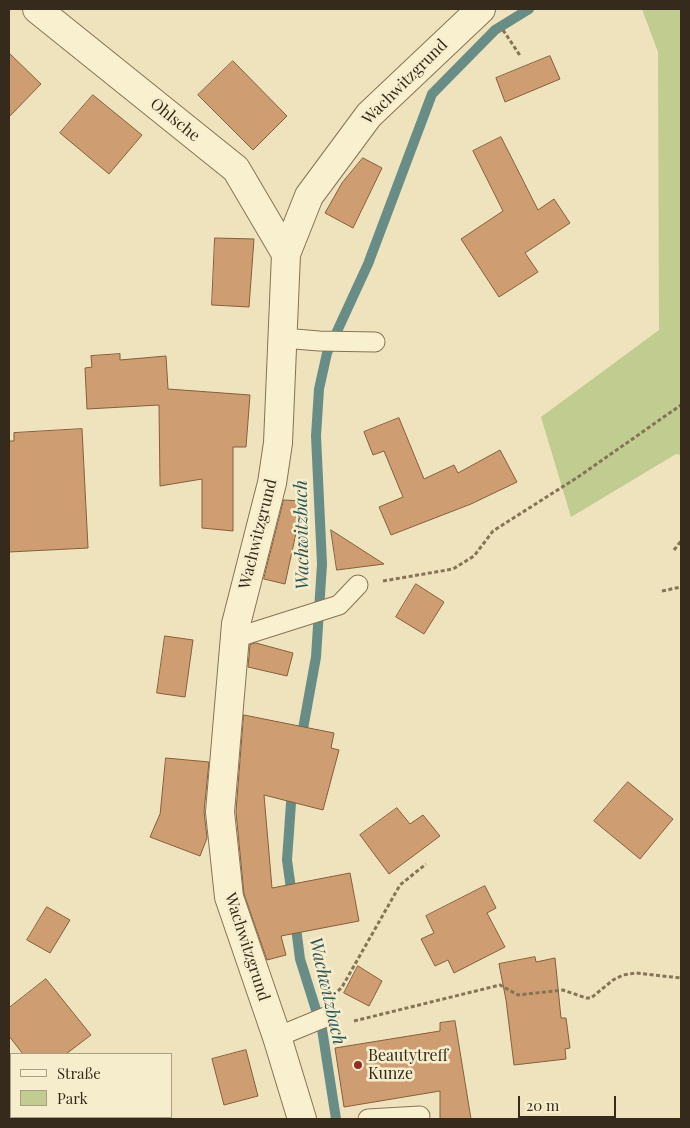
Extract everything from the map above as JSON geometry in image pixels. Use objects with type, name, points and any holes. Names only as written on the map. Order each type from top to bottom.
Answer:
[{"type":"street","name":"Ohlsche","points":[[37,9],[236,170],[286,254]]},
{"type":"street","name":"Wachwitzgrund","points":[[302,1119],[277,1037],[229,897],[220,812],[236,624],[272,483],[278,443],[286,254],[309,196],[369,115],[481,9]]},
{"type":"lane","points":[[283,338],[375,342]]},
{"type":"lane","points":[[235,638],[339,605],[358,585]]},
{"type":"lane","points":[[277,1037],[320,1019]]},
{"type":"lane","points":[[368,1119],[420,1116]]},
{"type":"path","points":[[505,34],[520,57]]},
{"type":"path","points":[[358,585],[453,569],[474,556],[493,530],[578,477],[681,405]]},
{"type":"path","points":[[674,550],[681,541]]},
{"type":"path","points":[[662,591],[681,587]]},
{"type":"path","points":[[336,993],[342,987],[400,885],[426,864]]},
{"type":"path","points":[[350,1022],[500,985],[518,995],[562,990],[591,998],[613,980],[623,975],[636,973],[681,978]]},
{"type":"green space","points":[[642,9],[681,9],[681,455],[676,454],[571,517],[541,417],[659,330],[658,52]]},
{"type":"building","points":[[9,53],[41,84],[9,117]]},
{"type":"building","points":[[550,56],[560,79],[505,102],[496,78]]},
{"type":"building","points":[[233,61],[287,116],[253,150],[198,95]]},
{"type":"building","points":[[93,95],[142,135],[109,174],[60,133]]},
{"type":"building","points":[[501,137],[538,210],[554,199],[570,223],[525,253],[538,272],[499,297],[461,239],[503,211],[473,151]]},
{"type":"building","points":[[363,158],[382,168],[353,228],[325,213],[342,183]]},
{"type":"building","points":[[215,238],[254,239],[249,307],[212,305]]},
{"type":"building","points":[[120,354],[120,360],[166,356],[168,389],[250,395],[246,447],[233,447],[233,531],[202,528],[202,479],[160,486],[159,405],[87,409],[85,368],[92,367],[91,356]]},
{"type":"building","points":[[399,418],[424,479],[454,465],[458,473],[500,450],[517,482],[471,504],[391,535],[379,507],[403,497],[384,451],[373,455],[364,432]]},
{"type":"building","points":[[82,429],[88,548],[9,552],[9,441],[14,441],[14,433]]},
{"type":"building","points":[[284,500],[303,501],[285,584],[264,579]]},
{"type":"building","points":[[331,530],[384,564],[337,570]]},
{"type":"building","points":[[416,584],[444,602],[424,634],[396,617]]},
{"type":"building","points":[[165,636],[193,640],[185,697],[157,693]]},
{"type":"building","points":[[256,643],[293,653],[287,676],[248,667],[250,645]]},
{"type":"building","points":[[244,715],[334,733],[331,748],[339,750],[323,810],[264,795],[272,888],[350,873],[359,921],[281,936],[286,955],[267,960],[244,894],[236,812]]},
{"type":"building","points":[[166,758],[209,762],[204,811],[207,838],[200,856],[150,837],[160,814]]},
{"type":"building","points":[[628,782],[673,819],[640,859],[594,821]]},
{"type":"building","points":[[397,808],[410,824],[423,815],[440,836],[389,874],[360,835]]},
{"type":"building","points":[[485,886],[496,908],[487,913],[505,947],[454,973],[448,960],[435,966],[421,939],[434,933],[426,916]]},
{"type":"building","points":[[47,907],[70,920],[50,953],[27,940]]},
{"type":"building","points":[[535,957],[536,962],[555,958],[561,1018],[566,1018],[570,1048],[565,1049],[566,1059],[514,1065],[506,1000],[499,964]]},
{"type":"building","points":[[358,966],[382,981],[369,1006],[344,993]]},
{"type":"building","points":[[46,979],[91,1035],[67,1053],[22,1053],[9,1036],[9,1008]]},
{"type":"building","points":[[455,1021],[471,1119],[440,1119],[440,1091],[344,1107],[335,1048],[440,1031],[440,1023]]},
{"type":"building","points":[[246,1050],[258,1096],[224,1105],[212,1059]]},
{"type":"waterway","name":"Wachwitzbach","points":[[301,740],[316,657],[322,564],[316,436],[319,389],[327,353],[368,264],[432,94],[495,30],[529,9]]},
{"type":"waterway","name":"Wachwitzbach","points":[[292,789],[287,860],[292,896]]},
{"type":"waterway","name":"Wachwitzbach","points":[[295,920],[300,959],[322,1029],[336,1119]]},
{"type":"place","name":"Beautytreff Kunze","points":[[358,1065]]}]
